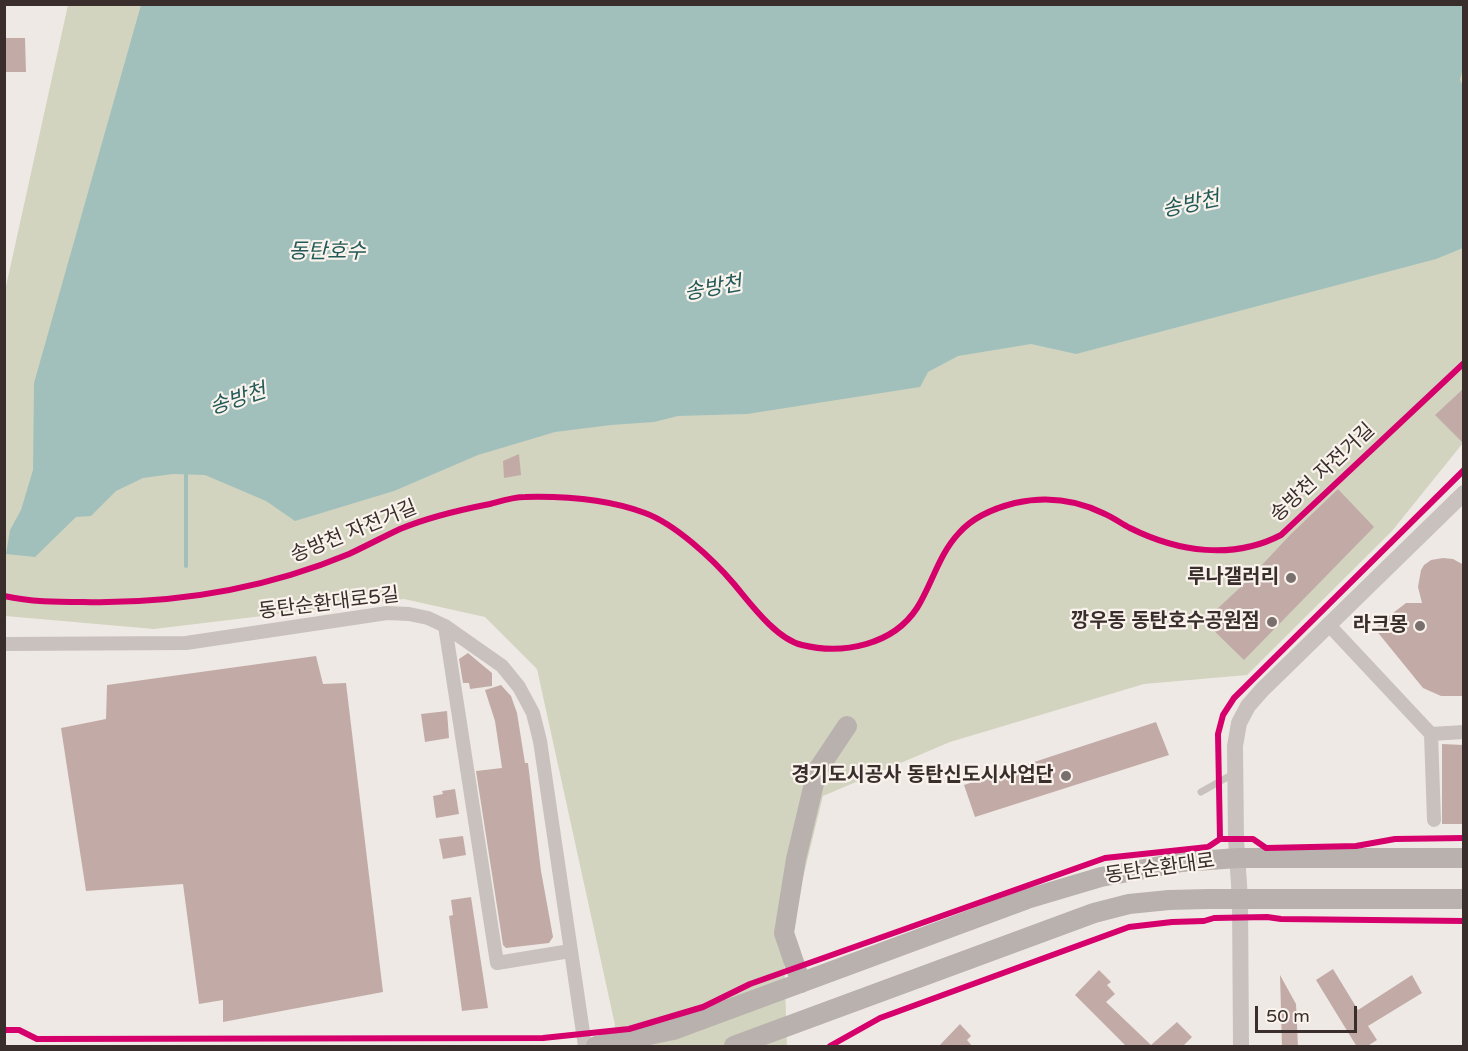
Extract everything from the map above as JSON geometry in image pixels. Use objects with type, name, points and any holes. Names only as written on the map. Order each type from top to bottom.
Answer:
[{"type":"main road","points":[[801,983],[784,933],[796,859],[817,771],[847,726]]},
{"type":"main road","name":"동탄순환대로","points":[[596,1047],[673,1030],[1067,886],[1135,869],[1182,862],[1238,858],[1464,858]]},
{"type":"main road","name":"동탄순환대로","points":[[734,1047],[1094,913],[1129,904],[1239,889],[1464,899]]},
{"type":"street","points":[[1241,1047],[1235,772],[1235,746],[1239,723],[1248,706],[1328,624],[1464,493]]},
{"type":"street","name":"동탄순환대로5길","points":[[4,644],[186,643],[387,613],[428,618],[445,626],[502,666],[519,687],[533,713],[540,741],[585,1047]]},
{"type":"street","points":[[1328,624],[1431,734],[1434,820]]},
{"type":"street","points":[[445,626],[497,963],[570,951]]},
{"type":"street","points":[[1431,734],[1464,732]]},
{"type":"lane","points":[[1200,792],[1235,772]]},
{"type":"green space","points":[[68,5],[1463,5],[1463,443],[1392,531],[1247,675],[1144,684],[950,742],[823,796],[784,955],[787,1046],[615,1046],[615,1025],[537,669],[485,617],[404,599],[154,629],[5,616],[5,291]]},
{"type":"water","name":"동탄호수","points":[[141,5],[1463,5],[1464,63],[1460,80],[1464,88],[1463,248],[1436,259],[1076,354],[1031,344],[958,356],[928,372],[920,387],[747,414],[678,416],[654,422],[555,432],[478,455],[394,491],[295,521],[266,501],[205,475],[173,474],[143,478],[116,491],[91,516],[76,517],[35,557],[6,554],[10,530],[21,510],[33,470],[34,383]]},
{"type":"building","points":[[4,38],[25,38],[26,72],[4,72]]},
{"type":"building","points":[[1464,388],[1464,444],[1435,415]]},
{"type":"building","points":[[519,454],[521,475],[504,478],[503,461]]},
{"type":"building","name":"루나갤러리","points":[[1338,489],[1374,527],[1244,660],[1204,621]]},
{"type":"building","name":"라크몽","points":[[1453,559],[1464,565],[1464,696],[1441,696],[1423,688],[1375,629],[1406,603],[1422,603],[1418,587],[1421,570],[1431,560]]},
{"type":"building","points":[[468,653],[492,673],[492,686],[470,689],[469,683],[463,683],[459,659]]},
{"type":"building","points":[[316,656],[323,684],[346,683],[383,992],[223,1022],[223,1000],[199,1004],[183,884],[86,891],[61,728],[106,719],[107,685]]},
{"type":"building","points":[[501,685],[511,696],[517,713],[525,763],[528,763],[541,871],[553,937],[549,943],[506,948],[503,945],[476,771],[502,768],[495,721],[485,690]]},
{"type":"building","points":[[447,711],[449,738],[425,742],[421,714]]},
{"type":"building","points":[[1156,722],[1169,755],[975,817],[964,785]]},
{"type":"building","points":[[1442,744],[1464,745],[1464,824],[1442,824]]},
{"type":"building","points":[[455,789],[459,814],[436,818],[433,796],[443,794],[442,791]]},
{"type":"building","points":[[463,836],[466,855],[443,859],[439,839]]},
{"type":"building","points":[[471,897],[488,1008],[462,1011],[449,916],[453,915],[451,900]]},
{"type":"building","points":[[1333,969],[1358,1010],[1412,975],[1422,993],[1368,1026],[1377,1040],[1366,1047],[1357,1047],[1316,980]]},
{"type":"building","points":[[1099,970],[1111,982],[1107,985],[1115,994],[1106,1002],[1151,1045],[1177,1022],[1192,1037],[1182,1047],[1127,1047],[1075,995]]},
{"type":"building","points":[[1280,975],[1296,1004],[1298,1047],[1282,1047]]},
{"type":"building","points":[[960,1024],[971,1036],[967,1040],[973,1047],[938,1047]]},
{"type":"waterway","points":[[186,475],[186,566]]},
{"type":"cycle path","name":"송방천 자전거길","points":[[4,596],[44,601],[117,602],[218,592],[285,577],[317,566],[349,554],[400,529],[444,514],[516,498],[571,498],[616,504],[657,518],[705,553],[764,619],[783,636],[802,645],[818,648],[850,647],[881,639],[907,621],[922,599],[946,550],[959,533],[971,522],[985,514],[1015,503],[1050,500],[1083,505],[1167,543],[1206,550],[1244,548],[1281,535],[1464,363]]},
{"type":"cycle path","points":[[1220,839],[1218,734],[1223,715],[1234,698],[1464,470]]},
{"type":"cycle path","points":[[4,1030],[19,1030],[37,1039],[543,1038],[629,1029],[703,1007],[750,984],[1105,858],[1208,847],[1220,839],[1253,839],[1266,848],[1356,846],[1395,839],[1464,838]]},
{"type":"cycle path","points":[[830,1046],[880,1018],[1129,927],[1204,921],[1214,918],[1267,917],[1464,921]]},
{"type":"place","name":"루나갤러리","points":[[1291,578]]},
{"type":"place","name":"깡우동 동탄호수공원점","points":[[1272,622]]},
{"type":"place","name":"라크몽","points":[[1420,626]]},
{"type":"place","name":"경기도시공사 동탄신도시사업단","points":[[1066,776]]},
{"type":"water label","name":"송방천","points":[[1191,205]]},
{"type":"water label","name":"송방천","points":[[713,289]]},
{"type":"water label","name":"송방천","points":[[238,400]]}]
